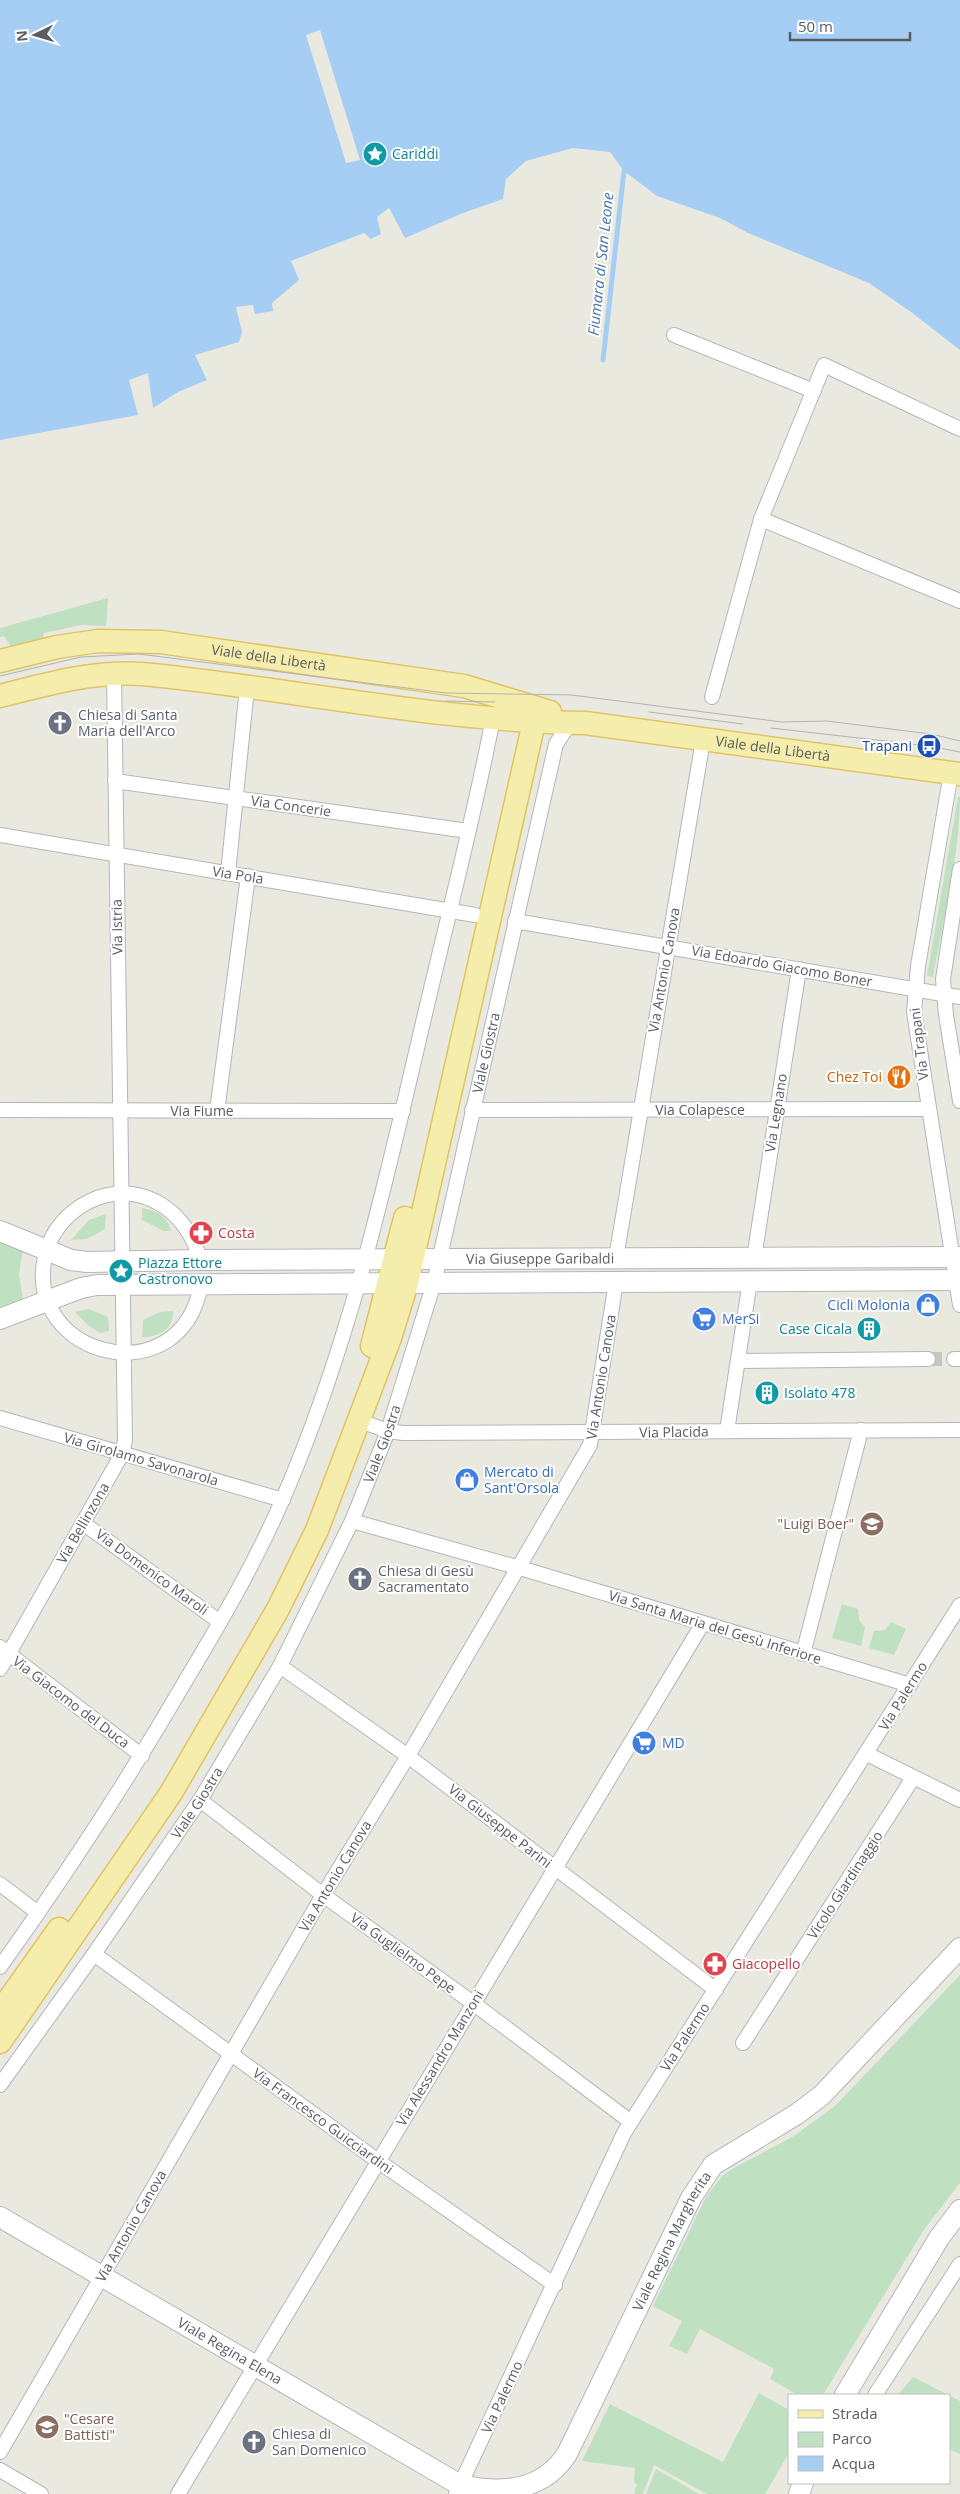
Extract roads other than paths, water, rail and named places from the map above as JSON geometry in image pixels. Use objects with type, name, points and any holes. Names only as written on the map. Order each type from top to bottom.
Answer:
[{"type":"main road","name":"Viale della Libertà","points":[[0,661],[57,647],[98,641],[161,642],[464,686],[547,720]]},
{"type":"main road","name":"Viale della Libertà","points":[[0,696],[73,678],[114,673],[154,675],[493,718],[547,720],[955,773]]},
{"type":"main road","name":"Viale Giostra","points":[[0,2042],[143,1834],[202,1742],[278,1609],[317,1530],[390,1338],[398,1283],[475,915],[547,720]]},
{"type":"main road","name":"Viale Giostra","points":[[403,1259],[547,720]]},
{"type":"main road","name":"Via Giuseppe Garibaldi","points":[[0,1231],[71,1260],[87,1262],[955,1257]]},
{"type":"main road","name":"Via Giuseppe Garibaldi","points":[[0,1319],[80,1288],[122,1285],[750,1282],[958,1279]]},
{"type":"main road","name":"Viale Giostra","points":[[0,2012],[158,1783],[265,1603],[304,1525],[343,1426],[375,1336],[398,1283]]},
{"type":"main road","name":"Viale Regina Margherita","points":[[458,2490],[487,2492],[521,2490],[538,2483],[557,2468],[584,2422],[691,2198],[707,2172],[723,2158],[797,2114],[822,2095],[960,1948]]},
{"type":"main road","points":[[846,2394],[939,2238],[960,2210]]},
{"type":"main road","name":"Viale Regina Elena","points":[[0,2217],[101,2278],[257,2366],[458,2490]]},
{"type":"street","points":[[674,335],[814,391]]},
{"type":"street","points":[[712,697],[761,519],[824,365],[960,429]]},
{"type":"street","points":[[761,519],[960,600]]},
{"type":"street","name":"Via Istria","points":[[114,673],[122,1285]]},
{"type":"street","points":[[228,873],[247,688]]},
{"type":"street","points":[[0,1967],[142,1756],[220,1622],[264,1540],[283,1500],[306,1443],[341,1347],[360,1283],[403,1111],[493,718]]},
{"type":"street","name":"Viale Giostra","points":[[0,2085],[94,1954],[200,1800],[280,1666],[352,1520],[388,1431],[434,1283],[515,921],[547,720]]},
{"type":"street","name":"Via Antonio Canova","points":[[616,1258],[703,740]]},
{"type":"street","name":"Via Trapani","points":[[955,773],[915,989],[914,1012],[928,1109],[955,1257],[960,1305]]},
{"type":"street","name":"Via Concerie","points":[[115,781],[468,831]]},
{"type":"street","name":"Via Pola","points":[[0,835],[475,915]]},
{"type":"street","points":[[960,869],[943,979],[943,994],[960,1101]]},
{"type":"street","points":[[217,1111],[248,876]]},
{"type":"street","name":"Via Edoardo Giacomo Boner","points":[[515,921],[960,997]]},
{"type":"street","name":"Via Legnano","points":[[754,1258],[799,969]]},
{"type":"street","name":"Via Colapesce","points":[[472,1110],[928,1109]]},
{"type":"street","name":"Via Fiume","points":[[1,1112],[403,1111]]},
{"type":"street","points":[[200,1260],[190,1232],[172,1211],[148,1198],[121,1187],[74,1210],[40,1248],[44,1284],[41,1302],[71,1335],[96,1349],[124,1360],[151,1349],[175,1334],[193,1312],[201,1284]]},
{"type":"street","name":"Via Antonio Canova","points":[[0,2452],[323,1895],[520,1568],[590,1445],[616,1282]]},
{"type":"street","points":[[727,1431],[750,1282]]},
{"type":"street","name":"Via Bellinzona","points":[[0,1669],[4,1651],[83,1523],[122,1454],[125,1440],[122,1285]]},
{"type":"street","points":[[738,1360],[928,1359]]},
{"type":"street","name":"Via Girolamo Savonarola","points":[[0,1418],[283,1500]]},
{"type":"street","name":"Via Placida","points":[[360,1421],[388,1431],[593,1434],[727,1431],[960,1430]]},
{"type":"street","points":[[803,1654],[861,1430]]},
{"type":"street","name":"Via Santa Maria del Gesù Inferiore","points":[[352,1520],[520,1568],[910,1685]]},
{"type":"street","name":"Via Domenico Maroli","points":[[83,1523],[220,1622]]},
{"type":"street","name":"Via Palermo","points":[[458,2490],[555,2285],[613,2156],[631,2122],[867,1754],[960,1605]]},
{"type":"street","name":"Via Alessandro Manzoni","points":[[178,2494],[257,2366],[378,2161],[703,1623]]},
{"type":"street","name":"Via Giacomo del Duca","points":[[4,1651],[142,1756]]},
{"type":"street","name":"Via Giuseppe Parini","points":[[280,1666],[408,1756],[716,1990]]},
{"type":"street","points":[[867,1754],[960,1800]]},
{"type":"street","name":"Vicolo Giardinaggio","points":[[743,2043],[913,1778]]},
{"type":"street","name":"Via Guglielmo Pepe","points":[[200,1800],[323,1895],[473,2003],[631,2122]]},
{"type":"street","points":[[0,1884],[38,1913]]},
{"type":"street","name":"Via Francesco Guicciardini","points":[[94,1954],[378,2161],[555,2285]]},
{"type":"street","points":[[876,2394],[960,2264]]},
{"type":"street","points":[[0,2470],[41,2494]]},
{"type":"water","points":[[0,0],[960,0],[960,350],[911,312],[869,283],[748,233],[720,218],[657,196],[624,171],[610,152],[573,148],[526,161],[506,179],[503,199],[463,213],[405,238],[389,208],[377,217],[381,234],[371,239],[364,233],[291,261],[299,280],[272,303],[273,311],[255,314],[253,305],[236,307],[242,332],[239,342],[195,355],[207,380],[178,392],[153,408],[148,373],[129,380],[138,415],[0,440]]},
{"type":"waterway","name":"Fiumara di San Leone","points":[[603,360],[624,171]]},
{"type":"tunnel","points":[[928,1359],[954,1359]]},
{"type":"tram line","points":[[0,676],[81,657],[139,654],[446,693],[572,695],[782,722],[827,721],[931,734],[960,741]]},
{"type":"tram line","points":[[445,701],[495,702]]},
{"type":"tram line","points":[[649,712],[743,724]]},
{"type":"tram line","points":[[771,728],[929,746],[960,752]]},
{"type":"place","name":"Cariddi","points":[[375,154]]},
{"type":"place","name":"Chiesa di Santa Maria dell'Arco","points":[[60,723]]},
{"type":"place","name":"Trapani","points":[[929,746]]},
{"type":"place","name":"Chez Toi","points":[[899,1077]]},
{"type":"place","name":"Costa","points":[[201,1233]]},
{"type":"place","name":"Piazza Ettore Castronovo","points":[[121,1271]]},
{"type":"place","name":"Cicli Molonia","points":[[928,1305]]},
{"type":"place","name":"MerSi","points":[[704,1319]]},
{"type":"place","name":"Case Cicala","points":[[869,1329]]},
{"type":"place","name":"Isolato 478","points":[[767,1393]]},
{"type":"place","name":"Mercato di Sant'Orsola","points":[[467,1480]]},
{"type":"place","name":"\"Luigi Boer\"","points":[[872,1524]]},
{"type":"place","name":"Chiesa di Gesù Sacramentato","points":[[360,1579]]},
{"type":"place","name":"MD","points":[[644,1743]]},
{"type":"place","name":"Giacopello","points":[[715,1964]]},
{"type":"place","name":"\"Cesare Battisti\"","points":[[47,2427]]},
{"type":"place","name":"Chiesa di San Domenico","points":[[254,2442]]}]
